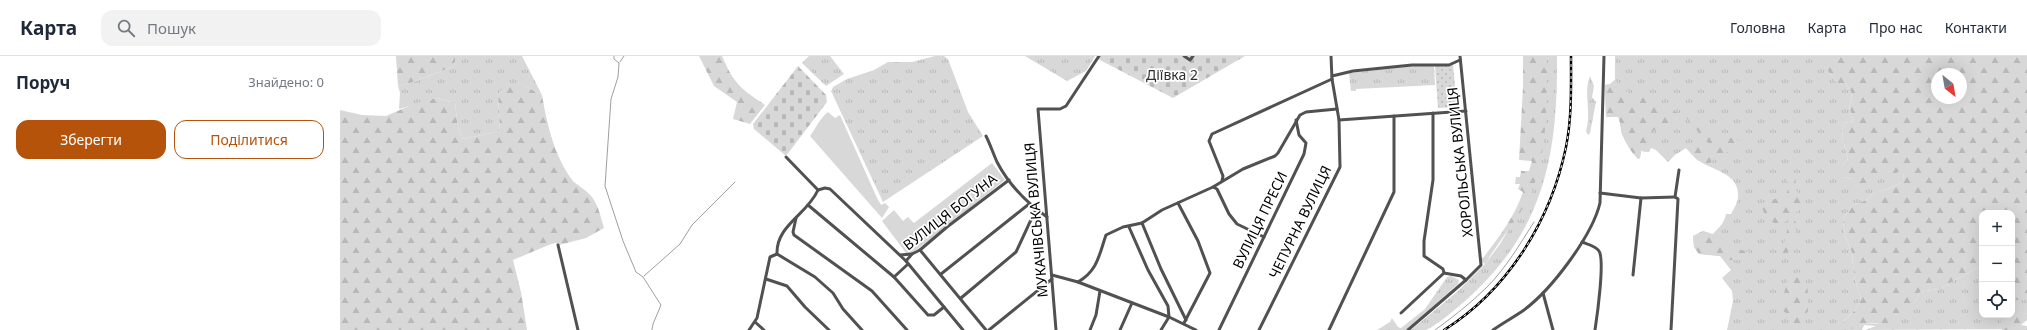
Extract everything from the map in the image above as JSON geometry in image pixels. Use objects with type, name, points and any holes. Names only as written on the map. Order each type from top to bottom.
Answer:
[{"type":"street","name":"МУКАЧІВСЬКА ВУЛИЦЯ","points":[[1056,330],[1038,109],[1060,109],[1066,106],[1099,56]]},
{"type":"street","points":[[1184,56],[1190,60],[1193,56]]},
{"type":"street","name":"ЧЕПУРНА ВУЛИЦЯ","points":[[1259,330],[1340,167],[1339,120],[1332,77],[1331,56]]},
{"type":"street","points":[[1493,330],[1524,310],[1543,293],[1582,242],[1598,212],[1600,193],[1604,56]]},
{"type":"street","points":[[1222,181],[1223,176],[1210,141],[1212,134],[1332,77],[1353,71],[1412,65],[1449,65],[1460,58]]},
{"type":"street","name":"ХОРОЛЬСЬКА ВУЛИЦЯ","points":[[1460,58],[1480,265],[1466,280]]},
{"type":"street","points":[[1078,282],[1089,276],[1093,270],[1106,234],[1142,223],[1162,210],[1213,187],[1243,169],[1278,153],[1300,115],[1306,112],[1337,109]]},
{"type":"street","points":[[1339,120],[1466,111]]},
{"type":"street","points":[[1433,113],[1433,180],[1425,236],[1424,256],[1443,269],[1444,273]]},
{"type":"street","points":[[1329,330],[1394,192],[1394,116]]},
{"type":"street","name":"ВУЛИЦЯ ПРЕСИ","points":[[1219,330],[1306,149],[1305,140],[1299,135],[1296,120]]},
{"type":"street","points":[[986,136],[996,161],[1008,180],[1029,204],[1046,217]]},
{"type":"street","points":[[786,157],[818,190]]},
{"type":"street","points":[[1671,330],[1679,205],[1678,199],[1675,197],[1679,170]]},
{"type":"street","name":"ВУЛИЦЯ БОГУНА","points":[[894,277],[912,254],[920,250],[1008,180]]},
{"type":"street","points":[[1213,187],[1217,189],[1229,214],[1237,224],[1264,237]]},
{"type":"street","points":[[777,254],[780,237],[790,222],[796,218],[808,205],[818,190],[825,188],[830,189],[899,255],[963,330]]},
{"type":"street","points":[[1600,193],[1641,198],[1675,197]]},
{"type":"street","points":[[1633,275],[1641,198]]},
{"type":"street","points":[[1178,203],[1198,241],[1210,273],[1185,322]]},
{"type":"street","points":[[941,274],[1029,204]]},
{"type":"street","points":[[808,205],[894,277],[928,315],[934,315],[944,307]]},
{"type":"street","points":[[961,298],[1016,252],[1036,209]]},
{"type":"street","points":[[796,218],[793,232],[794,235],[872,291],[907,330]]},
{"type":"street","points":[[1142,223],[1185,322]]},
{"type":"street","points":[[1129,227],[1148,270],[1168,306],[1169,316],[1161,330]]},
{"type":"street","points":[[1582,242],[1596,248],[1600,254],[1601,271],[1595,330]]},
{"type":"street","points":[[558,245],[578,330]]},
{"type":"street","points":[[920,250],[987,330],[1052,277],[1078,282],[1185,322],[1196,330]]},
{"type":"street","points":[[749,330],[755,322],[770,257],[777,254]]},
{"type":"street","points":[[777,254],[815,277],[833,294],[843,309],[862,330]]},
{"type":"street","points":[[899,255],[912,254]]},
{"type":"street","points":[[1408,330],[1466,280],[1461,276],[1444,273]]},
{"type":"street","points":[[1401,313],[1444,273]]},
{"type":"street","points":[[766,279],[787,286],[805,307],[829,330]]},
{"type":"street","points":[[1090,330],[1096,315],[1100,291]]},
{"type":"street","points":[[1543,293],[1553,330]]},
{"type":"street","points":[[1120,330],[1132,303]]},
{"type":"street","points":[[755,322],[764,330]]},
{"type":"green space","points":[[396,56],[456,56],[454,66],[419,80],[398,86]]},
{"type":"green space","points":[[456,56],[522,56],[542,95],[525,86],[498,94],[500,131],[463,139],[458,126],[455,103],[437,98],[399,109],[400,93],[398,86],[419,80],[454,66]]},
{"type":"green space","points":[[699,56],[722,56],[730,73],[739,85],[765,105],[750,124],[733,119],[737,102],[714,86]]},
{"type":"green space","points":[[809,56],[830,56],[844,74],[826,86],[802,63]]},
{"type":"green space","points":[[935,56],[944,56],[948,59],[968,112],[983,136],[883,202],[831,91],[833,87],[847,79],[874,70],[888,62],[912,62]]},
{"type":"green space","points":[[1025,56],[1095,56],[1086,71],[1067,81]]},
{"type":"green space","name":"Діївка 2","points":[[1100,56],[1245,56],[1173,98],[1098,59]]},
{"type":"green space","points":[[1523,56],[1547,56],[1544,144],[1541,161],[1537,177],[1526,202],[1485,264],[1481,261],[1481,257],[1483,258],[1506,227],[1523,192],[1518,189],[1520,184],[1515,184],[1516,177],[1520,177],[1521,171],[1529,171],[1532,161],[1519,160]]},
{"type":"green space","points":[[1547,56],[1557,56],[1557,92],[1554,127],[1549,159],[1541,190],[1529,219],[1513,247],[1492,274],[1465,301],[1430,328],[1426,330],[1411,330],[1458,291],[1485,264],[1500,244],[1531,192]]},
{"type":"green space","points":[[1615,56],[1828,56],[1828,71],[1837,83],[1846,83],[1851,92],[1852,99],[1849,107],[1854,121],[1844,123],[1843,128],[1843,141],[1848,159],[1842,166],[1843,177],[1853,179],[1855,186],[1901,170],[1904,175],[1902,182],[1888,189],[1872,194],[1868,199],[1854,205],[1846,214],[1843,221],[1845,236],[1852,253],[1854,276],[1861,299],[1856,309],[1843,322],[1859,327],[1864,323],[1878,324],[1915,302],[1920,292],[1939,289],[1979,268],[1979,318],[2001,318],[2003,329],[1865,330],[1876,326],[1864,325],[1862,330],[1727,330],[1733,301],[1732,291],[1722,278],[1731,270],[1720,256],[1699,254],[1694,247],[1693,236],[1703,231],[1713,234],[1723,223],[1726,214],[1731,214],[1738,199],[1737,189],[1734,182],[1724,173],[1703,163],[1686,148],[1675,155],[1668,162],[1656,150],[1651,148],[1649,152],[1641,151],[1640,158],[1638,159],[1622,134],[1618,117],[1606,117],[1605,85],[1610,84],[1615,80]]},
{"type":"green space","points":[[1828,56],[2027,56],[2027,300],[2015,300],[2015,210],[1979,210],[1979,268],[1939,289],[1920,292],[1915,302],[1890,324],[1864,323],[1859,327],[1850,329],[1843,322],[1856,309],[1861,299],[1854,276],[1852,253],[1845,236],[1843,221],[1846,214],[1854,205],[1868,199],[1872,194],[1888,189],[1902,182],[1904,175],[1901,171],[1866,184],[1854,186],[1853,179],[1843,177],[1839,172],[1848,159],[1843,141],[1844,123],[1854,121],[1849,107],[1852,99],[1851,92],[1846,83],[1837,83],[1828,71]]},
{"type":"green space","points":[[1453,65],[1457,107],[1438,108],[1435,66]]},
{"type":"green space","points":[[798,66],[826,95],[827,102],[786,156],[754,129],[753,124]]},
{"type":"green space","points":[[1412,66],[1434,66],[1435,85],[1356,89],[1356,91],[1351,91],[1349,73]]},
{"type":"green space","points":[[1590,76],[1594,86],[1592,97],[1596,102],[1590,133],[1588,135],[1586,131],[1588,124],[1587,89]]},
{"type":"green space","points":[[1615,80],[1627,92],[1656,102],[1680,114],[1676,119],[1651,132],[1649,152],[1641,151],[1640,158],[1638,159],[1621,132],[1618,117],[1606,117],[1605,85],[1610,84]]},
{"type":"green space","points":[[508,83],[525,86],[542,95],[552,140],[561,161],[573,181],[594,200],[604,228],[586,238],[559,245],[556,243],[551,244],[513,260],[521,292],[527,330],[340,330],[340,110],[362,115],[386,116],[416,103],[437,98],[455,103],[458,126],[463,139],[500,131],[498,94]]},
{"type":"green space","points":[[828,112],[835,118],[840,115],[877,198],[881,205],[885,203],[889,207],[882,218],[810,136],[820,120]]},
{"type":"green space","points":[[1686,112],[1703,120],[1714,135],[1724,133],[1743,142],[1707,165],[1697,160],[1686,148],[1687,144],[1692,143],[1706,147],[1708,143],[1687,119]]},
{"type":"green space","points":[[992,163],[1005,180],[923,245],[912,253],[906,253],[882,221],[894,210],[903,221],[908,217],[914,223]]},
{"type":"green space","points":[[1786,178],[1796,178],[1795,183],[1797,192],[1801,196],[1800,210],[1793,214],[1796,224],[1794,242],[1791,245],[1785,259],[1780,260],[1774,255],[1784,243],[1788,220],[1779,226],[1772,222],[1767,217],[1761,204],[1771,199],[1785,199],[1789,185]]},
{"type":"green space","points":[[1703,231],[1713,235],[1723,244],[1748,252],[1750,256],[1741,260],[1729,260],[1720,256],[1699,254],[1694,247],[1693,236]]},
{"type":"green space","points":[[1799,272],[1803,276],[1807,285],[1808,311],[1804,316],[1802,330],[1790,330],[1793,325],[1786,313],[1780,308],[1789,275]]},
{"type":"green space","points":[[1451,276],[1459,280],[1458,284],[1406,330],[1377,330],[1390,322],[1392,318],[1398,327],[1401,328],[1425,309],[1447,277]]},
{"type":"green space","points":[[2015,300],[2027,300],[2027,314],[2015,311]]},
{"type":"green space","points":[[2015,310],[2027,314],[2027,320],[2021,325],[2027,326],[2027,330],[2002,330],[2000,318],[2015,318]]},
{"type":"waterway","points":[[614,56],[614,59],[619,63],[618,77],[611,99],[605,186],[623,241],[636,272],[643,277],[661,305],[652,330]]},
{"type":"waterway","points":[[620,62],[624,56]]},
{"type":"waterway","points":[[644,276],[680,244],[692,225],[735,182]]},
{"type":"waterway","points":[[1435,330],[1481,293],[1494,280],[1534,222]]},
{"type":"railway","points":[[1444,330],[1467,314],[1488,295],[1507,274],[1538,226],[1550,201],[1559,174],[1568,136],[1571,102],[1571,56]]}]
